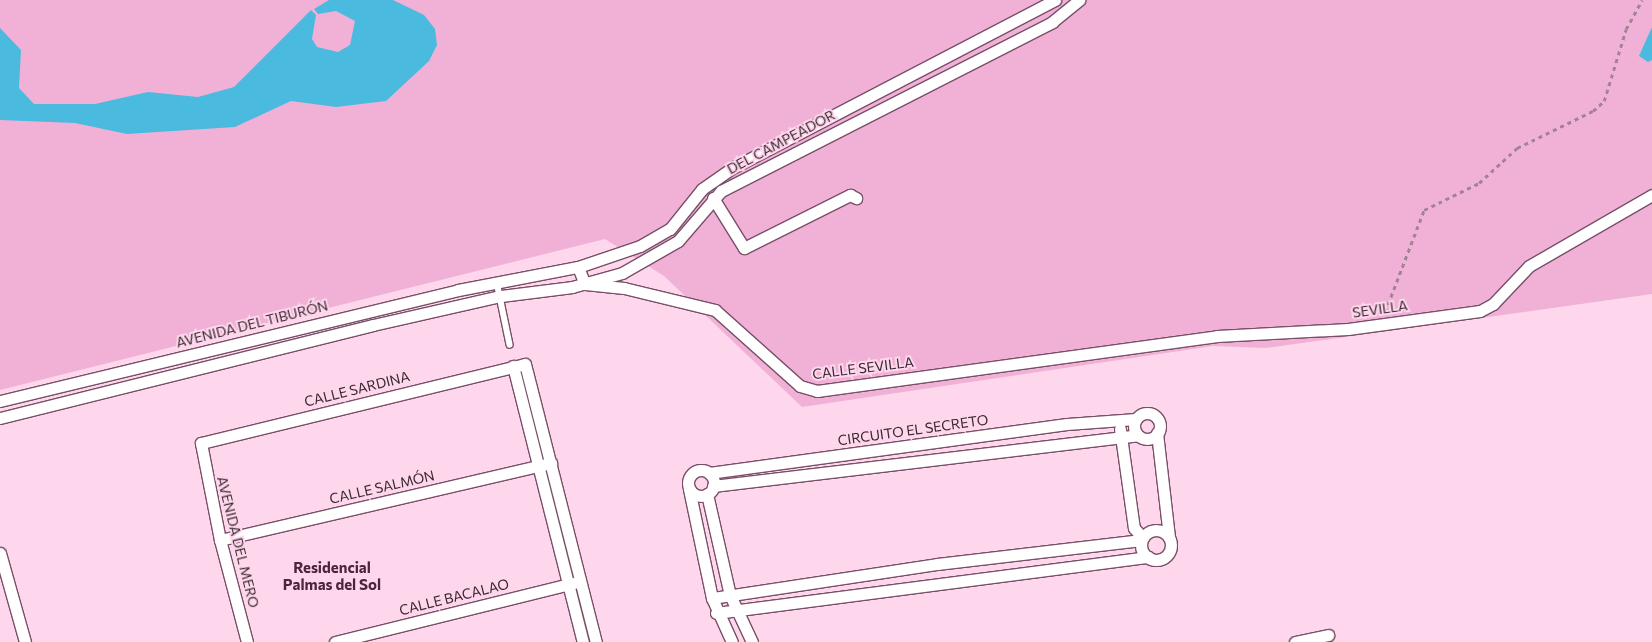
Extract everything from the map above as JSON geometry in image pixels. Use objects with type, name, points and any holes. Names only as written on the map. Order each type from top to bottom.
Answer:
[{"type":"street","name":"DEL CAMPEADOR","points":[[497,282],[578,267],[610,257],[658,237],[682,217],[713,179],[1055,0]]},
{"type":"street","name":"DEL CAMPEADOR","points":[[501,296],[585,284],[622,272],[678,241],[713,198],[824,136],[1052,22],[1079,0]]},
{"type":"street","points":[[996,30],[1004,45]]},
{"type":"street","points":[[817,123],[824,136]]},
{"type":"street","points":[[713,198],[744,248],[850,195],[856,198]]},
{"type":"street","name":"SEVILLA","points":[[1076,356],[1217,336],[1269,336],[1387,324],[1480,311],[1493,304],[1529,266],[1652,195]]},
{"type":"street","points":[[610,257],[622,272],[624,288]]},
{"type":"street","points":[[578,267],[585,284]]},
{"type":"street","name":"AVENIDA DEL TIBURÓN","points":[[0,401],[497,282]]},
{"type":"street","name":"CALLE SEVILLA","points":[[585,284],[624,288],[715,310],[808,390],[1076,356]]},
{"type":"street","points":[[0,418],[278,348],[501,296]]},
{"type":"street","points":[[274,335],[278,348]]},
{"type":"street","name":"CALLE SARDINA","points":[[200,448],[205,441],[525,364],[545,464]]},
{"type":"street","points":[[513,366],[545,464],[596,642]]},
{"type":"street","points":[[69,385],[73,399]]},
{"type":"street","points":[[716,613],[938,583],[1167,556],[1169,537],[1156,417],[1146,414],[1136,419],[1138,435]]},
{"type":"street","name":"CIRCUITO EL SECRETO","points":[[709,472],[1136,419]]},
{"type":"street","points":[[1121,420],[1120,434],[1134,528],[1142,539],[1148,557]]},
{"type":"street","points":[[689,490],[697,496],[710,490],[1120,434],[1138,435],[1148,439],[1158,433]]},
{"type":"street","points":[[911,446],[914,463]]},
{"type":"street","name":"AVENIDA DEL MERO","points":[[200,448],[220,540],[247,642]]},
{"type":"street","points":[[545,464],[568,585],[583,642]]},
{"type":"street","name":"CALLE SALMÓN","points":[[220,540],[545,464]]},
{"type":"street","points":[[732,642],[716,613],[712,598],[689,490],[688,480],[694,472],[709,472],[710,490],[730,594],[752,642]]},
{"type":"street","points":[[712,598],[937,564],[1142,539],[1152,530],[1169,537]]},
{"type":"street","points":[[0,553],[25,642]]},
{"type":"street","points":[[937,564],[938,583]]},
{"type":"street","name":"CALLE BACALAO","points":[[335,642],[580,582]]},
{"type":"street","points":[[0,596],[12,593]]},
{"type":"street","points":[[579,627],[591,624]]},
{"type":"street","points":[[1295,642],[1328,635]]},
{"type":"lane","points":[[497,282],[510,344]]},
{"type":"path","points":[[1387,324],[1386,304],[1424,210],[1479,183],[1517,148],[1593,111],[1604,100],[1626,29],[1642,0]]},
{"type":"shaded area","points":[[0,0],[1652,0],[1652,294],[1266,348],[1213,346],[802,407],[664,276],[605,239],[0,390]]},
{"type":"water","points":[[329,0],[393,0],[424,15],[435,29],[437,45],[429,61],[386,101],[336,107],[291,101],[235,127],[127,134],[75,123],[0,120],[0,28],[21,50],[19,88],[34,104],[95,104],[148,92],[198,97],[234,87],[311,10],[316,15],[312,39],[317,47],[338,52],[350,45],[355,21],[336,11],[318,14],[314,9]]},
{"type":"water","points":[[1652,27],[1652,60],[1648,62],[1639,56]]},
{"type":"district","name":"Residencial Palmas del Sol","points":[[332,576]]}]
